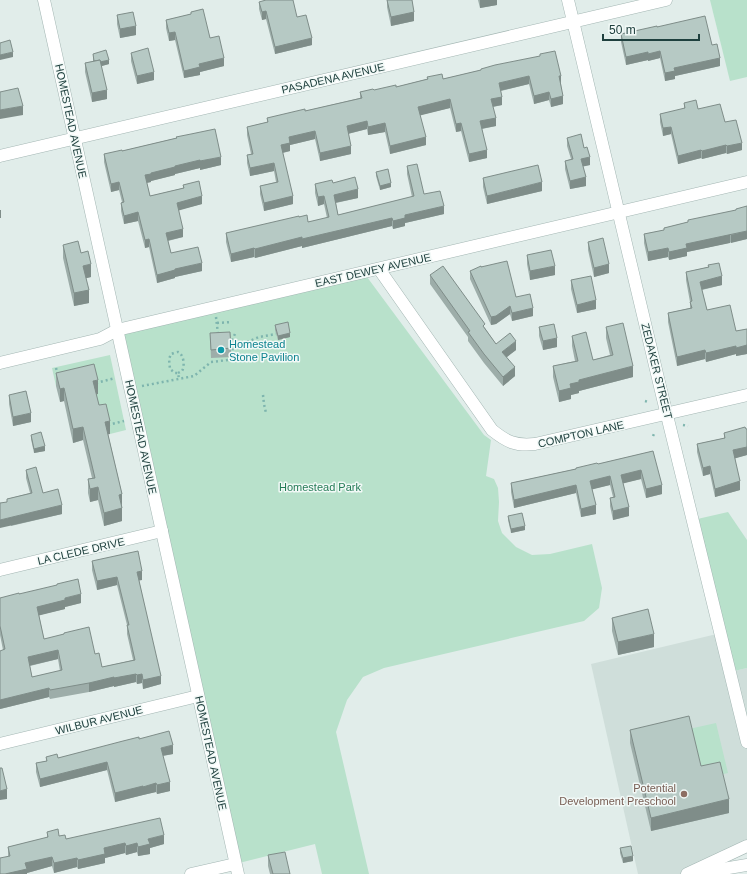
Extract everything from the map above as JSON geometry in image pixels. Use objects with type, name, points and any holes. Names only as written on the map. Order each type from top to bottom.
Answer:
[{"type":"street","name":"HOMESTEAD AVENUE","points":[[44,0],[236,869]]},
{"type":"street","name":"ZEDAKER STREET","points":[[568,0],[747,742]]},
{"type":"street","name":"PASADENA AVENUE","points":[[0,156],[666,0]]},
{"type":"street","name":"EAST DEWEY AVENUE","points":[[0,363],[100,339],[117,330],[747,182]]},
{"type":"street","name":"COMPTON LANE","points":[[379,269],[492,430],[502,439],[513,443],[524,445],[535,444],[747,395]]},
{"type":"street","name":"LA CLEDE DRIVE","points":[[0,570],[162,531]]},
{"type":"street","name":"WILBUR AVENUE","points":[[0,744],[198,696]]},
{"type":"street","points":[[687,874],[747,846]]},
{"type":"street","points":[[695,874],[747,865]]},
{"type":"street","points":[[192,874],[236,869]]},
{"type":"path","points":[[217,323],[232,322]]},
{"type":"path","points":[[218,332],[218,337]]},
{"type":"path","points":[[142,386],[194,376],[211,362],[220,360],[236,360],[233,355],[232,340],[235,334]]},
{"type":"path","points":[[247,342],[259,337],[276,334]]},
{"type":"path","points":[[178,352],[182,356],[184,366],[182,372],[178,373],[172,372],[168,359],[171,354],[178,352]]},
{"type":"path","points":[[56,368],[59,380]]},
{"type":"path","points":[[178,373],[179,378]]},
{"type":"path","points":[[196,374],[197,380]]},
{"type":"path","points":[[96,383],[115,378]]},
{"type":"path","points":[[263,396],[266,413]]},
{"type":"path","points":[[108,425],[124,421]]},
{"type":"path","points":[[682,425],[688,426]]},
{"type":"path","points":[[653,436],[655,432]]},
{"type":"shaded area","name":"Potential Development Preschool","points":[[721,633],[730,672],[747,668],[747,846],[687,874],[638,874],[591,664]]},
{"type":"green space","points":[[710,0],[747,0],[747,77],[730,81]]},
{"type":"green space","name":"Homestead Park","points":[[367,277],[484,435],[491,440],[486,476],[494,479],[498,488],[498,521],[502,533],[516,547],[532,555],[550,554],[592,544],[602,588],[599,608],[584,621],[384,668],[363,677],[347,700],[336,732],[369,874],[322,874],[315,844],[235,864],[117,330]]},
{"type":"green space","points":[[110,355],[126,430],[110,434],[106,417],[99,419],[93,395],[98,393],[94,377],[56,386],[52,368]]},
{"type":"green space","points":[[728,512],[747,540],[747,668],[730,672],[693,520]]},
{"type":"green space","points":[[716,723],[728,773],[701,779],[689,729]]},
{"type":"building","points":[[266,0],[293,0],[297,17],[306,15],[312,38],[275,47],[266,11],[262,12],[259,2]]},
{"type":"building","points":[[387,0],[412,0],[414,12],[391,17]]},
{"type":"building","points":[[203,9],[210,38],[219,36],[224,58],[199,64],[200,67],[184,71],[175,32],[169,33],[166,20],[191,14],[191,12]]},
{"type":"building","points":[[133,12],[136,26],[120,29],[117,15]]},
{"type":"building","points":[[705,16],[712,45],[717,44],[720,58],[674,68],[675,71],[665,73],[660,51],[626,57],[621,34]]},
{"type":"building","points":[[10,40],[13,52],[0,55],[0,43]]},
{"type":"building","points":[[148,48],[154,72],[137,76],[131,53]]},
{"type":"building","points":[[106,50],[109,60],[100,62],[100,60],[94,61],[93,54]]},
{"type":"building","points":[[555,51],[561,76],[559,76],[563,96],[551,99],[549,92],[534,96],[529,76],[499,83],[502,97],[491,99],[496,118],[480,121],[487,150],[469,154],[461,123],[456,124],[450,99],[418,107],[426,137],[390,146],[385,123],[368,127],[367,121],[347,126],[351,146],[320,153],[315,131],[289,137],[290,143],[281,145],[293,196],[264,203],[260,186],[278,182],[274,163],[250,168],[247,155],[253,154],[247,127],[268,122],[267,118],[362,98],[360,92],[396,85],[396,87],[442,74],[443,79],[495,65],[540,56],[540,54]]},
{"type":"building","points":[[100,60],[107,90],[92,93],[85,63]]},
{"type":"building","points":[[18,88],[23,106],[0,110],[0,92]]},
{"type":"building","points":[[696,100],[698,109],[720,104],[725,122],[736,120],[742,143],[701,150],[678,156],[671,127],[663,128],[660,114],[685,108],[684,103]]},
{"type":"building","points":[[215,129],[221,157],[200,160],[145,175],[150,196],[184,188],[183,185],[199,181],[202,196],[177,203],[183,229],[166,233],[171,253],[198,247],[202,263],[157,275],[149,239],[145,240],[138,212],[124,216],[121,203],[124,202],[119,182],[111,184],[104,154]]},
{"type":"building","points":[[581,134],[584,148],[587,147],[590,157],[581,159],[586,177],[570,181],[565,161],[573,159],[567,138]]},
{"type":"building","points":[[417,164],[424,194],[440,191],[444,206],[405,215],[405,218],[393,221],[392,218],[231,254],[226,233],[299,216],[307,215],[308,222],[329,217],[324,196],[318,197],[315,184],[332,180],[333,183],[355,177],[358,189],[334,195],[338,215],[414,196],[407,166]]},
{"type":"building","points":[[538,165],[542,182],[487,196],[483,178]]},
{"type":"building","points":[[388,169],[391,183],[380,186],[376,172]]},
{"type":"building","points":[[747,206],[747,231],[686,244],[687,248],[669,252],[668,248],[648,252],[644,234],[664,230],[664,228],[688,222],[688,220],[736,210]]},
{"type":"building","points":[[603,238],[609,264],[594,268],[588,242]]},
{"type":"building","points":[[78,241],[81,253],[88,251],[91,264],[83,266],[89,290],[74,293],[63,245]]},
{"type":"building","points":[[551,250],[555,266],[530,271],[527,255]]},
{"type":"building","points":[[507,261],[516,297],[530,294],[533,308],[512,313],[510,306],[496,316],[491,317],[470,271],[481,266]]},
{"type":"building","points":[[719,263],[722,276],[700,282],[707,310],[730,305],[736,331],[747,329],[747,345],[706,353],[705,350],[677,357],[668,313],[692,308],[686,272],[709,267],[708,265]]},
{"type":"building","points":[[443,266],[485,324],[483,326],[496,344],[510,333],[516,341],[502,352],[515,367],[503,377],[468,332],[470,331],[430,275]]},
{"type":"building","points":[[591,276],[596,300],[577,305],[571,280]]},
{"type":"building","points":[[288,322],[290,333],[278,336],[275,325]]},
{"type":"building","points":[[623,323],[633,366],[579,380],[579,382],[570,384],[571,388],[559,391],[553,366],[578,361],[572,336],[586,332],[593,360],[613,355],[606,327]]},
{"type":"building","points":[[554,324],[557,338],[543,341],[539,327]]},
{"type":"building","points":[[230,332],[231,348],[211,350],[210,333]]},
{"type":"building","points":[[94,364],[98,380],[93,381],[99,405],[106,404],[110,421],[105,422],[122,494],[119,495],[122,508],[104,513],[98,487],[90,489],[88,479],[95,478],[83,427],[73,429],[64,388],[60,389],[56,373]]},
{"type":"building","points":[[26,391],[31,413],[13,417],[9,395]]},
{"type":"building","points":[[745,427],[747,429],[747,447],[733,450],[740,481],[715,489],[710,466],[703,468],[697,444],[725,438],[724,433]]},
{"type":"building","points":[[41,432],[45,446],[34,449],[31,435]]},
{"type":"building","points":[[653,451],[662,485],[646,489],[641,470],[621,475],[629,507],[613,511],[610,498],[615,497],[610,476],[590,481],[596,505],[581,509],[576,485],[514,500],[511,483]]},
{"type":"building","points":[[36,467],[43,493],[58,489],[62,505],[0,520],[0,503],[7,502],[7,499],[32,493],[26,470]]},
{"type":"building","points":[[522,513],[525,526],[511,529],[508,516]]},
{"type":"building","points":[[138,551],[142,571],[137,572],[161,676],[143,680],[142,674],[114,677],[50,690],[49,688],[0,700],[0,651],[5,649],[0,626],[0,598],[78,579],[81,594],[65,598],[65,600],[37,607],[44,639],[89,627],[95,654],[99,653],[102,667],[135,660],[127,625],[129,625],[117,577],[97,581],[92,561]],"holes":[[[58,650],[62,670],[32,677],[28,657]]]},
{"type":"building","points":[[648,609],[654,634],[618,642],[612,618]]},
{"type":"building","points":[[689,716],[701,766],[720,762],[729,799],[651,818],[630,730]]},
{"type":"building","points":[[169,731],[173,745],[161,748],[170,782],[157,785],[156,783],[115,793],[107,762],[40,779],[36,763],[47,761],[46,757],[57,754],[58,758],[139,737],[139,739]]},
{"type":"building","points":[[0,768],[2,768],[7,789],[0,791]]},
{"type":"building","points":[[160,818],[164,835],[148,839],[150,844],[138,847],[137,843],[126,846],[125,843],[104,848],[105,854],[78,860],[77,858],[54,863],[52,857],[25,863],[27,869],[0,874],[0,858],[10,856],[8,847],[48,837],[47,832],[58,829],[59,836],[65,835],[66,839]]},
{"type":"building","points":[[631,846],[633,856],[623,858],[620,848]]},
{"type":"building","points":[[285,852],[290,874],[273,874],[268,855]]},
{"type":"place","name":"Homestead Stone Pavilion","points":[[221,350]]},
{"type":"place","name":"Potential Development Preschool","points":[[684,794]]}]
